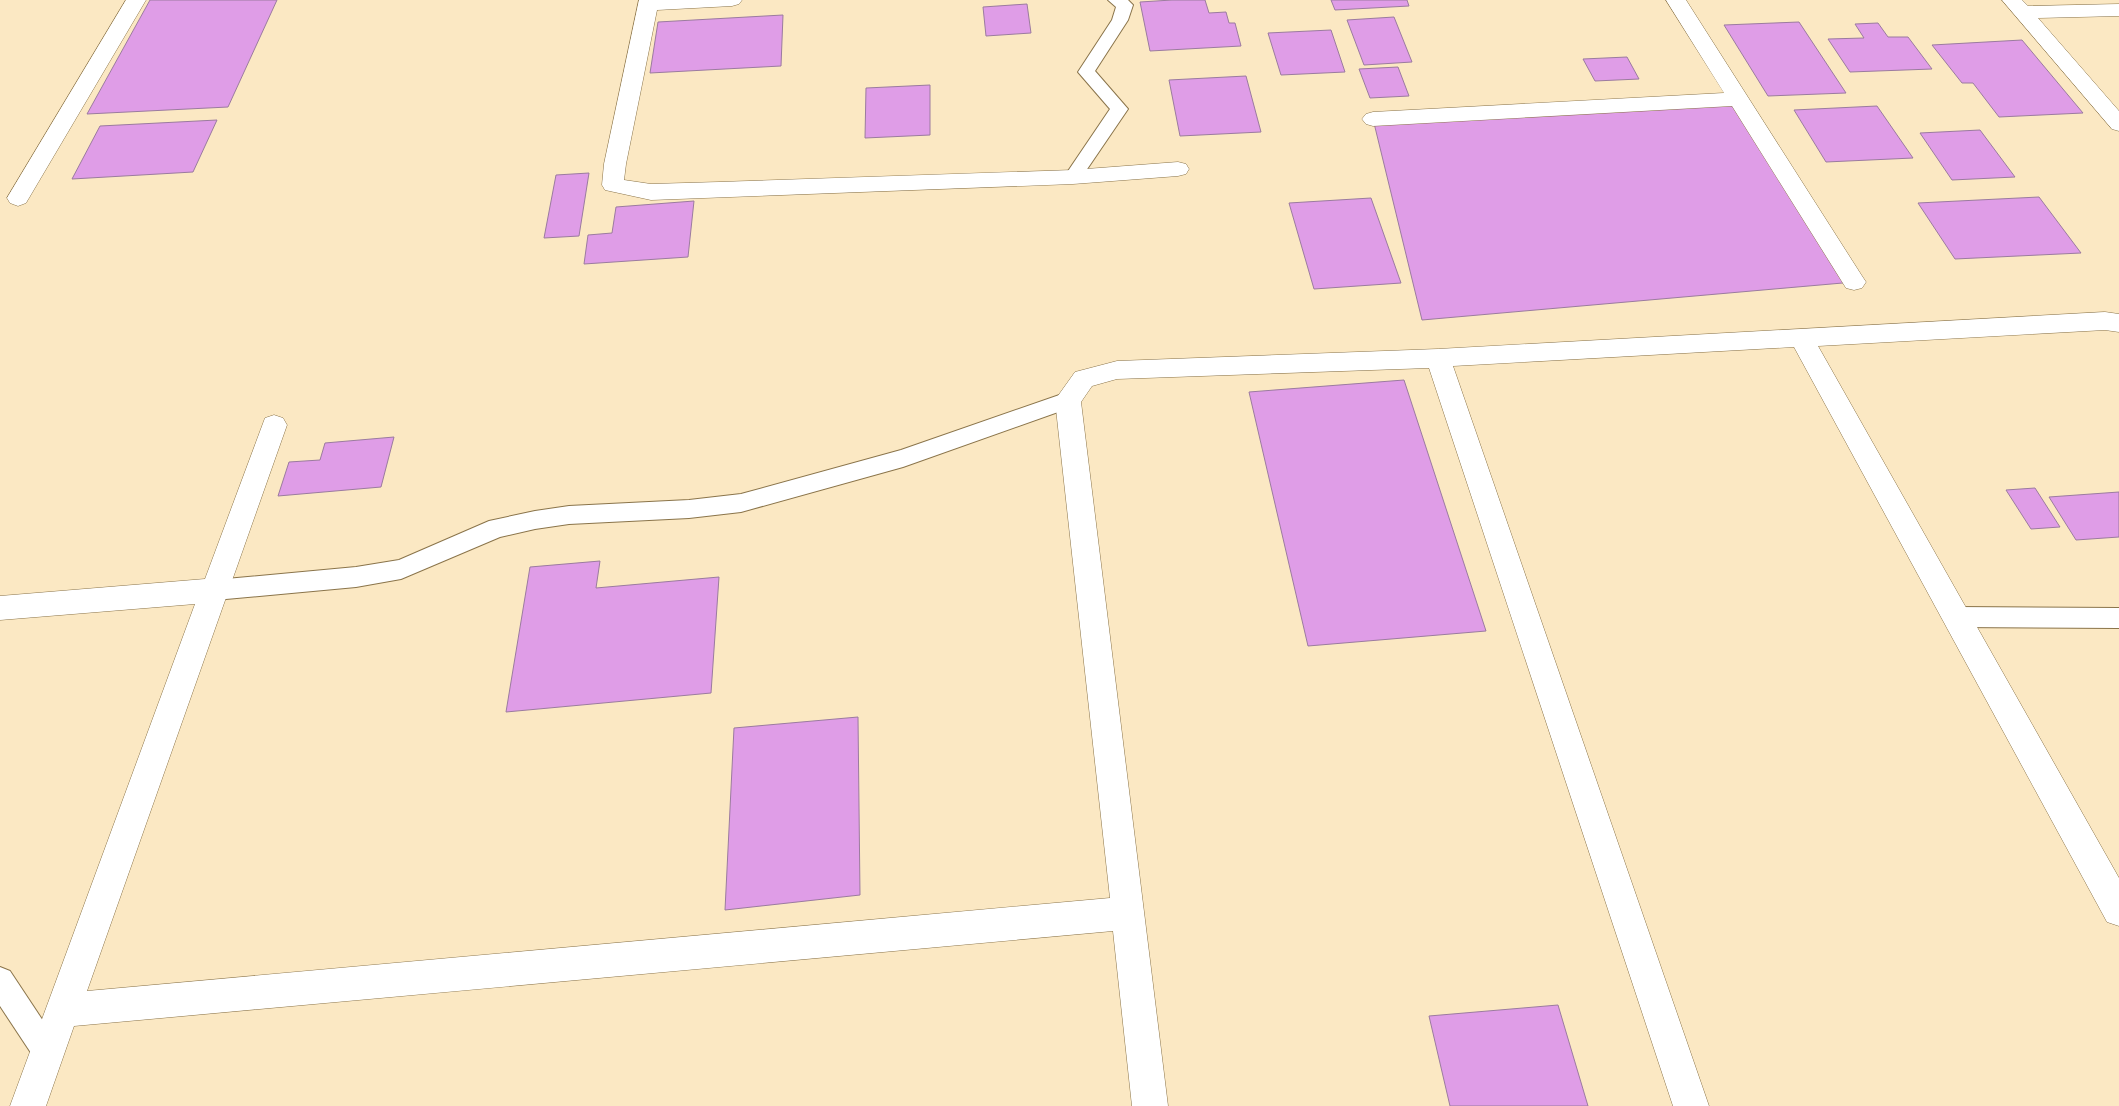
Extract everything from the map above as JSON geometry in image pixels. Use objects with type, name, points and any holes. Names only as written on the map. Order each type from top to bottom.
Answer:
[{"type":"street","points":[[18,198],[136,0]]},
{"type":"street","points":[[732,0],[648,2],[615,164],[614,185],[651,192],[1073,177],[1178,169]]},
{"type":"street","points":[[1676,0],[1854,282]]},
{"type":"street","points":[[2017,6],[2119,10]]},
{"type":"street","points":[[2017,6],[2119,124]]},
{"type":"street","points":[[1373,119],[1737,99]]},
{"type":"street","points":[[1150,1106],[1068,400],[1084,379],[1117,370],[1438,358],[2105,321],[2119,322]]},
{"type":"street","points":[[1801,338],[2119,910]]},
{"type":"street","points":[[1438,358],[1691,1106]]},
{"type":"street","points":[[28,1106],[274,425]]},
{"type":"street","points":[[0,608],[215,590]]},
{"type":"street","points":[[62,1010],[1128,913]]},
{"type":"lane","points":[[1073,177],[1118,109],[1086,72],[1104,41],[1120,20],[1125,6],[1116,0]]},
{"type":"lane","points":[[215,590],[356,577],[402,569],[497,528],[535,520],[569,515],[689,509],[741,503],[903,458],[1068,400]]},
{"type":"lane","points":[[1956,617],[2119,618]]},
{"type":"lane","points":[[0,981],[47,1052]]},
{"type":"building","points":[[150,0],[277,0],[228,107],[87,114]]},
{"type":"building","points":[[1205,0],[1209,13],[1226,12],[1229,23],[1235,23],[1241,46],[1150,51],[1140,2]]},
{"type":"building","points":[[1331,0],[1407,0],[1409,6],[1335,10]]},
{"type":"building","points":[[1027,4],[1031,33],[986,36],[983,7]]},
{"type":"building","points":[[783,15],[781,66],[650,73],[658,22]]},
{"type":"building","points":[[1394,17],[1412,62],[1364,65],[1347,20]]},
{"type":"building","points":[[1799,22],[1846,93],[1768,96],[1724,25]]},
{"type":"building","points":[[1878,23],[1888,37],[1908,37],[1932,69],[1850,72],[1828,39],[1864,38],[1855,24]]},
{"type":"building","points":[[1331,30],[1345,72],[1281,75],[1268,33]]},
{"type":"building","points":[[2022,40],[2083,113],[1999,117],[1973,83],[1962,83],[1932,45]]},
{"type":"building","points":[[1627,57],[1639,79],[1595,81],[1583,59]]},
{"type":"building","points":[[1398,67],[1409,96],[1370,98],[1359,69]]},
{"type":"building","points":[[1246,76],[1261,132],[1180,136],[1169,80]]},
{"type":"building","points":[[930,85],[930,135],[865,138],[866,88]]},
{"type":"building","points":[[1737,99],[1854,282],[1422,320],[1373,119]]},
{"type":"building","points":[[1877,106],[1913,158],[1826,162],[1794,110]]},
{"type":"building","points":[[217,120],[193,172],[72,179],[100,126]]},
{"type":"building","points":[[1980,130],[2015,177],[1952,180],[1920,133]]},
{"type":"building","points":[[589,173],[579,236],[544,238],[556,175]]},
{"type":"building","points":[[2039,197],[2081,253],[1955,259],[1918,203]]},
{"type":"building","points":[[1371,198],[1401,283],[1314,289],[1289,203]]},
{"type":"building","points":[[694,201],[688,257],[584,264],[588,235],[612,233],[616,207]]},
{"type":"building","points":[[1404,380],[1486,631],[1308,646],[1249,392]]},
{"type":"building","points":[[394,437],[381,487],[278,496],[289,462],[320,460],[325,443]]},
{"type":"building","points":[[2035,488],[2060,527],[2031,529],[2006,490]]},
{"type":"building","points":[[2119,492],[2119,537],[2076,540],[2049,497]]},
{"type":"building","points":[[600,561],[596,588],[719,577],[711,693],[506,712],[530,567]]},
{"type":"building","points":[[858,717],[860,895],[725,910],[734,728]]},
{"type":"building","points":[[1558,1005],[1588,1106],[1450,1106],[1429,1016]]}]
